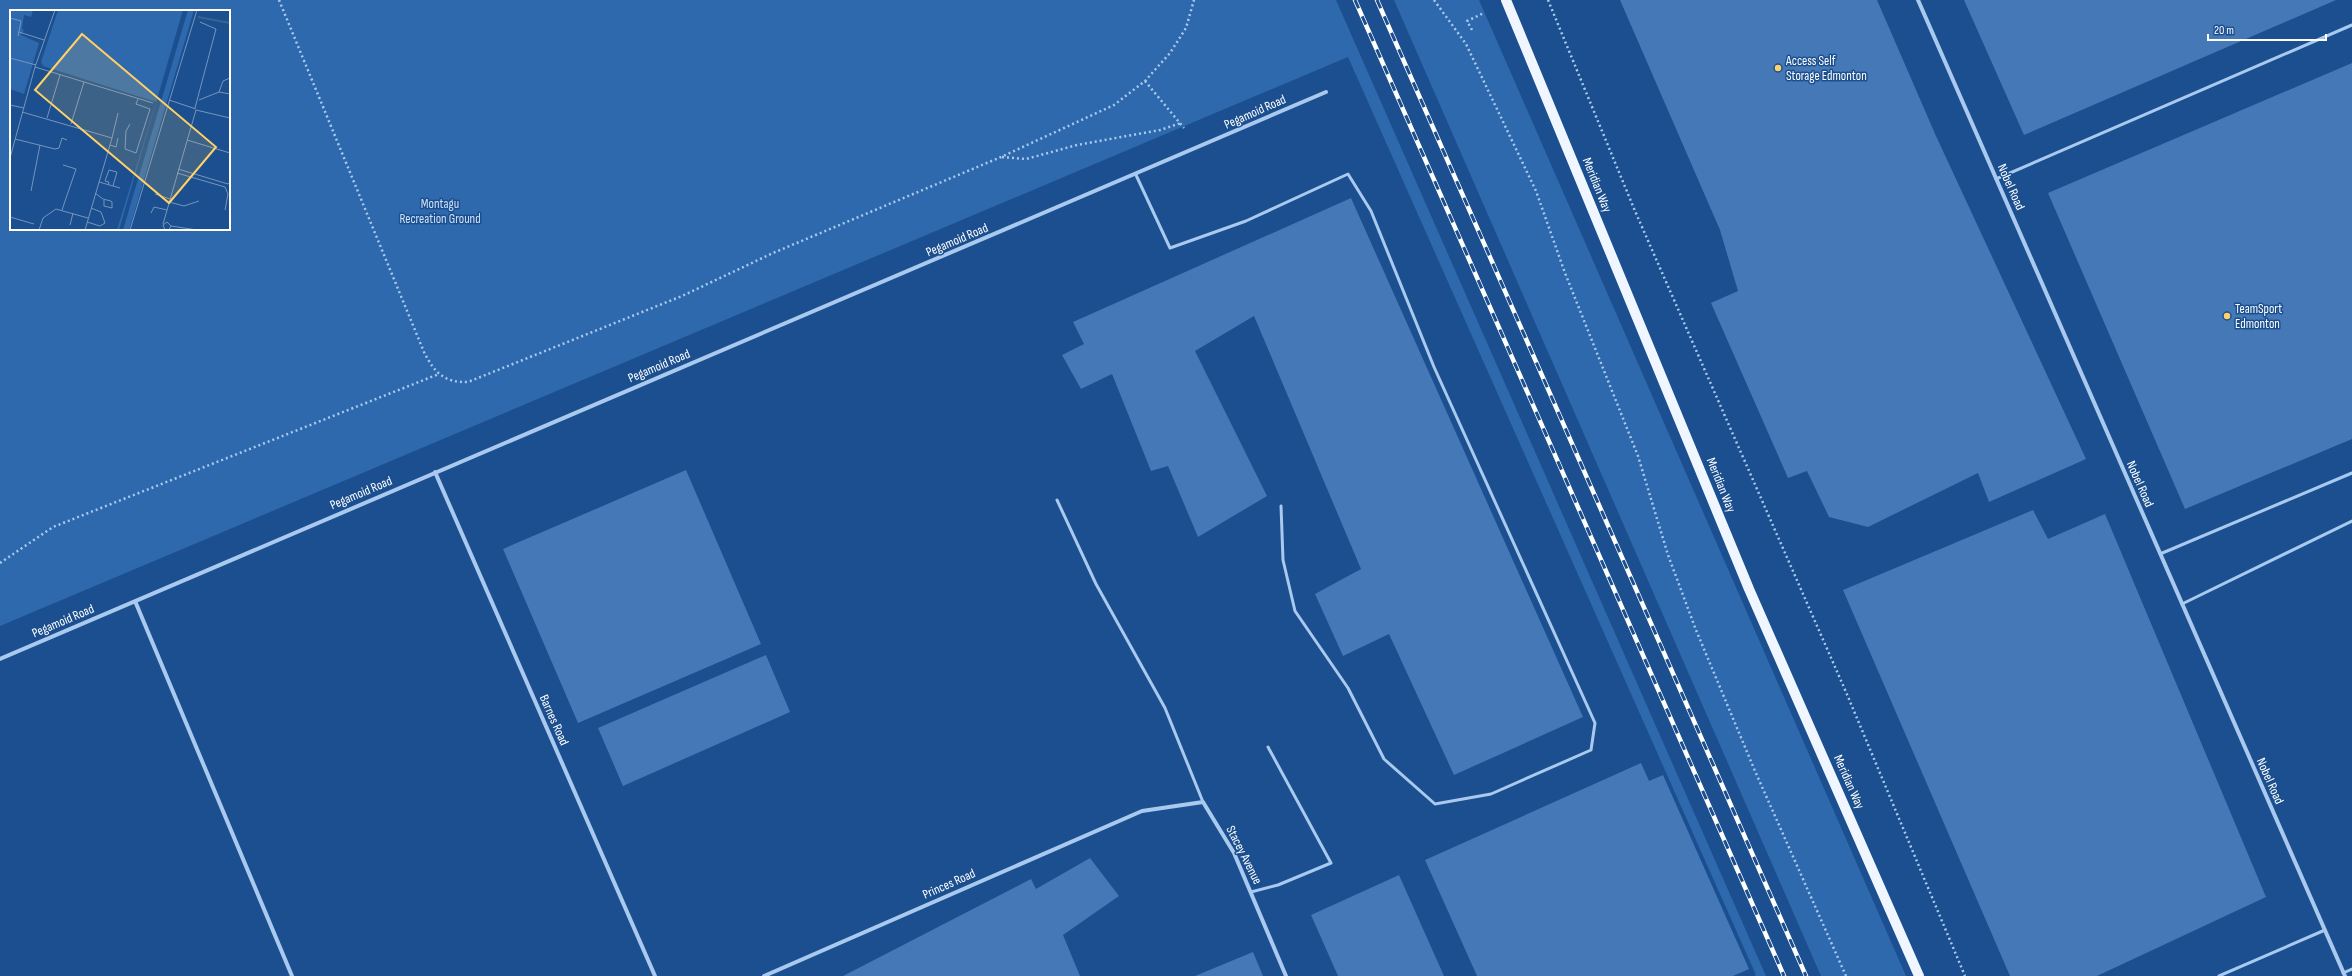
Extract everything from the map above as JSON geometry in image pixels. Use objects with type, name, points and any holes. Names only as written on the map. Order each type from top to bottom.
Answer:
[{"type":"main road","name":"Meridian Way","points":[[1506,0],[1749,588],[1919,976]]},
{"type":"street","name":"Nobel Road","points":[[1918,0],[2344,974]]},
{"type":"street","name":"Pegamoid Road","points":[[0,659],[435,472],[1136,175],[1326,92]]},
{"type":"street","name":"Barnes Road","points":[[435,472],[655,976]]},
{"type":"street","points":[[135,601],[292,976]]},
{"type":"street","name":"Princes Road","points":[[764,976],[1142,811],[1203,802]]},
{"type":"street","name":"Stacey Avenue","points":[[1203,802],[1234,852],[1286,976]]},
{"type":"lane","points":[[1996,179],[2352,25]]},
{"type":"lane","points":[[1136,175],[1170,248],[1246,221],[1348,174],[1371,211],[1434,367],[1595,723],[1591,750],[1491,794],[1435,804],[1384,759],[1348,688],[1295,611],[1283,560],[1281,506]]},
{"type":"lane","points":[[2160,554],[2352,473]]},
{"type":"lane","points":[[1056,500],[1096,584],[1165,708],[1203,802]]},
{"type":"lane","points":[[2182,604],[2352,521]]},
{"type":"lane","points":[[1251,892],[1278,885],[1331,863],[1268,747]]},
{"type":"lane","points":[[2219,976],[2325,930]]},
{"type":"lane","points":[[2344,974],[2352,969]]},
{"type":"path","points":[[279,0],[430,366],[439,374],[455,383],[468,382],[682,296],[773,253],[1002,157],[1114,105],[1145,81],[1170,53],[1186,28],[1194,0]]},
{"type":"path","points":[[1434,0],[1466,44],[1536,191],[1565,273],[1638,456],[1668,555],[1696,630],[1755,771],[1846,976]]},
{"type":"path","points":[[1548,0],[1635,211],[1846,692],[1965,976]]},
{"type":"path","points":[[1472,30],[1467,20],[1480,15]]},
{"type":"path","points":[[1002,157],[1026,159],[1077,145],[1160,130],[1182,123],[1145,81]]},
{"type":"path","points":[[0,563],[53,527],[439,374]]},
{"type":"green space","name":"Montagu Recreation Ground","points":[[0,0],[1336,0],[1766,976],[1754,976],[1756,975],[1348,57],[0,626]]},
{"type":"green space","points":[[1394,0],[1479,0],[1906,976],[1821,976]]},
{"type":"building","points":[[1620,0],[1877,0],[1936,136],[2086,459],[1989,502],[1978,473],[1868,527],[1829,517],[1807,471],[1788,478],[1711,303],[1738,291],[1720,230]]},
{"type":"building","points":[[1964,0],[2336,0],[2024,135]]},
{"type":"building","name":"TeamSport Edmonton","points":[[2352,63],[2352,439],[2185,509],[2048,193]]},
{"type":"building","points":[[1351,198],[1583,717],[1454,775],[1389,634],[1343,656],[1315,594],[1361,569],[1254,316],[1195,351],[1267,496],[1198,537],[1168,466],[1151,471],[1112,374],[1081,389],[1062,355],[1084,344],[1073,322]]},
{"type":"building","points":[[686,470],[761,644],[578,723],[503,549]]},
{"type":"building","points":[[2033,510],[2048,539],[2105,514],[2266,897],[2097,976],[2010,976],[1843,590]]},
{"type":"building","points":[[766,655],[790,712],[623,786],[598,728]]},
{"type":"building","points":[[1641,763],[1649,781],[1663,775],[1749,969],[1733,976],[1477,976],[1425,860]]},
{"type":"building","points":[[1090,858],[1119,896],[1063,935],[1080,976],[843,976],[1031,879],[1036,889]]},
{"type":"building","points":[[1399,875],[1444,976],[1338,976],[1311,915]]},
{"type":"building","points":[[1253,952],[1263,976],[1195,976]]},
{"type":"railway","points":[[1355,0],[1784,976]]},
{"type":"railway","points":[[1377,0],[1806,976]]},
{"type":"place","name":"Access Self Storage Edmonton","points":[[1778,68]]},
{"type":"place","name":"TeamSport Edmonton","points":[[2227,316]]}]
